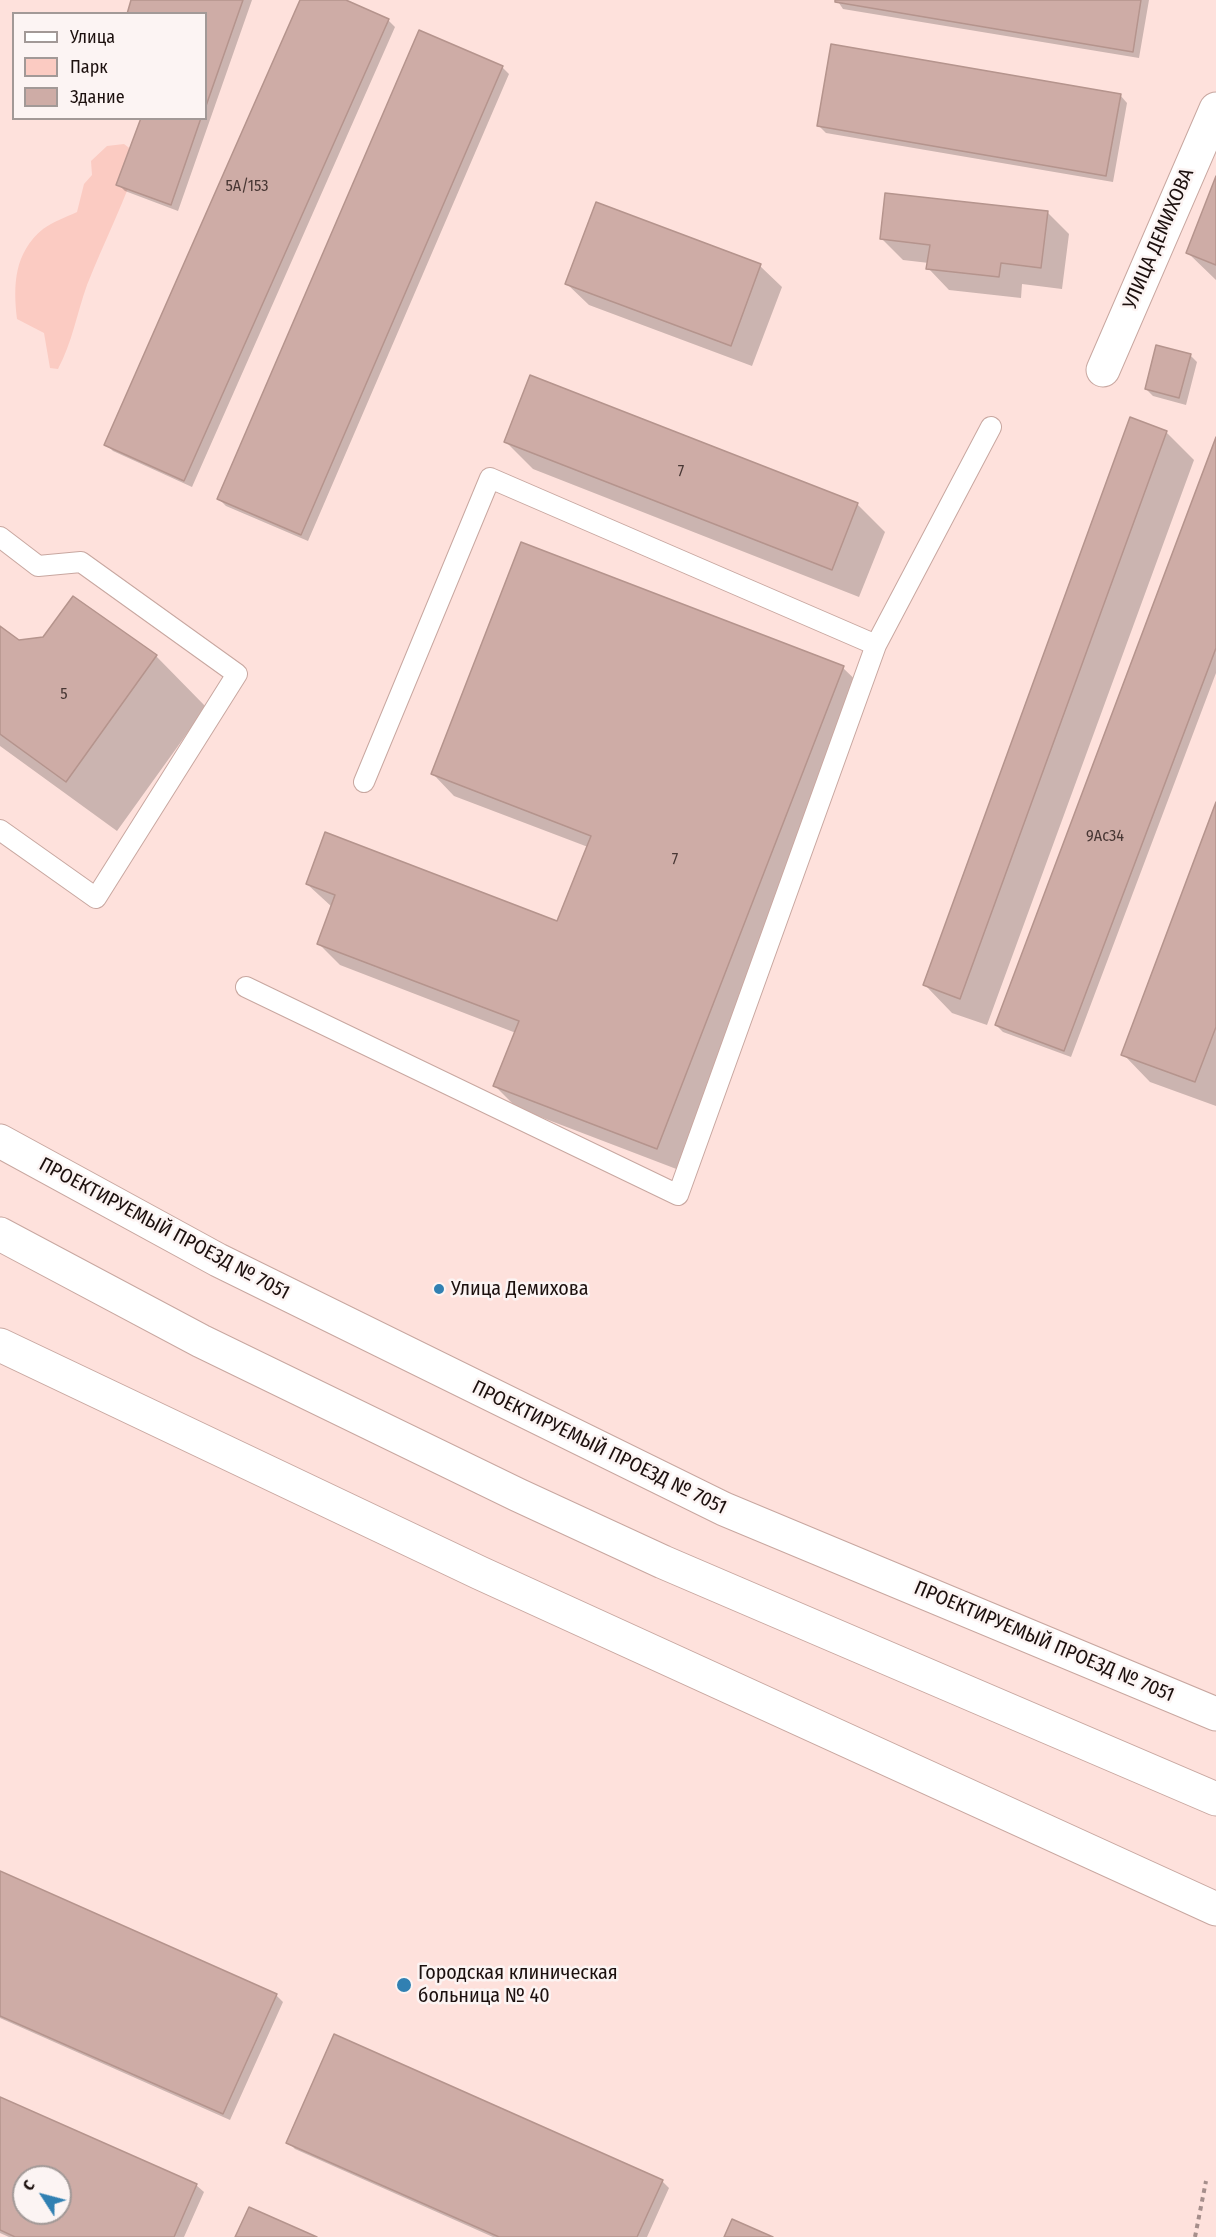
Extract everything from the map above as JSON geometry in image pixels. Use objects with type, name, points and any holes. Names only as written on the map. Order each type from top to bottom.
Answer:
[{"type":"main road","name":"УЛИЦА ДЕМИХОВА","points":[[1103,370],[1216,109]]},
{"type":"main road","name":"ПРОЕКТИРУЕМЫЙ ПРОЕЗД № 7051","points":[[0,1141],[218,1260],[724,1509],[1216,1714]]},
{"type":"main road","points":[[0,1234],[201,1341],[518,1496],[663,1562],[1216,1799]]},
{"type":"main road","points":[[0,1345],[480,1573],[1216,1909]]},
{"type":"lane","points":[[246,987],[678,1195],[876,645],[991,427]]},
{"type":"lane","points":[[364,782],[490,478],[876,645]]},
{"type":"lane","points":[[0,537],[38,566],[81,562],[237,674],[96,898],[0,830]]},
{"type":"path","points":[[1195,2237],[1206,2181]]},
{"type":"green space","points":[[124,144],[140,156],[87,285],[63,359],[58,369],[50,368],[44,333],[17,319],[15,294],[21,259],[33,238],[43,229],[77,212],[84,184],[92,175],[91,161],[107,146]]},
{"type":"building","points":[[131,0],[243,0],[207,103],[207,12],[128,12]]},
{"type":"building","points":[[300,0],[346,0],[389,19],[184,481],[104,445]]},
{"type":"building","points":[[835,0],[1141,0],[1133,52],[835,2]]},
{"type":"building","points":[[419,30],[503,66],[301,535],[217,499]]},
{"type":"building","points":[[831,44],[1121,94],[1106,176],[817,126]]},
{"type":"building","points":[[140,120],[200,120],[171,205],[116,185]]},
{"type":"building","points":[[1216,176],[1216,265],[1186,253]]},
{"type":"building","points":[[885,193],[1048,211],[1041,268],[1001,263],[999,277],[926,269],[930,245],[880,239]]},
{"type":"building","points":[[596,202],[761,264],[731,346],[565,284]]},
{"type":"building","points":[[1156,345],[1191,354],[1179,398],[1145,389]]},
{"type":"building","points":[[530,375],[858,503],[832,570],[504,442]]},
{"type":"building","points":[[1130,417],[1167,431],[960,999],[923,985]]},
{"type":"building","points":[[1216,437],[1216,648],[1064,1051],[995,1025]]},
{"type":"building","points":[[521,542],[844,666],[657,1149],[493,1086],[519,1021],[317,944],[335,895],[306,884],[325,832],[557,921],[591,836],[431,774]]},
{"type":"building","points":[[73,596],[157,655],[66,782],[0,734],[0,626],[19,640],[43,637]]},
{"type":"building","points":[[1216,802],[1216,1027],[1195,1082],[1121,1055]]},
{"type":"building","points":[[0,1871],[277,1994],[223,2114],[0,2016]]},
{"type":"building","points":[[334,2034],[663,2180],[637,2237],[499,2237],[286,2143]]},
{"type":"building","points":[[0,2097],[197,2184],[174,2237],[15,2237],[0,2230]]},
{"type":"building","points":[[249,2207],[317,2237],[235,2237]]},
{"type":"building","points":[[732,2219],[773,2237],[724,2237]]},
{"type":"place","name":"Улица Демихова","points":[[439,1289]]},
{"type":"place","name":"Городская клиническая больница № 40","points":[[404,1985]]}]
